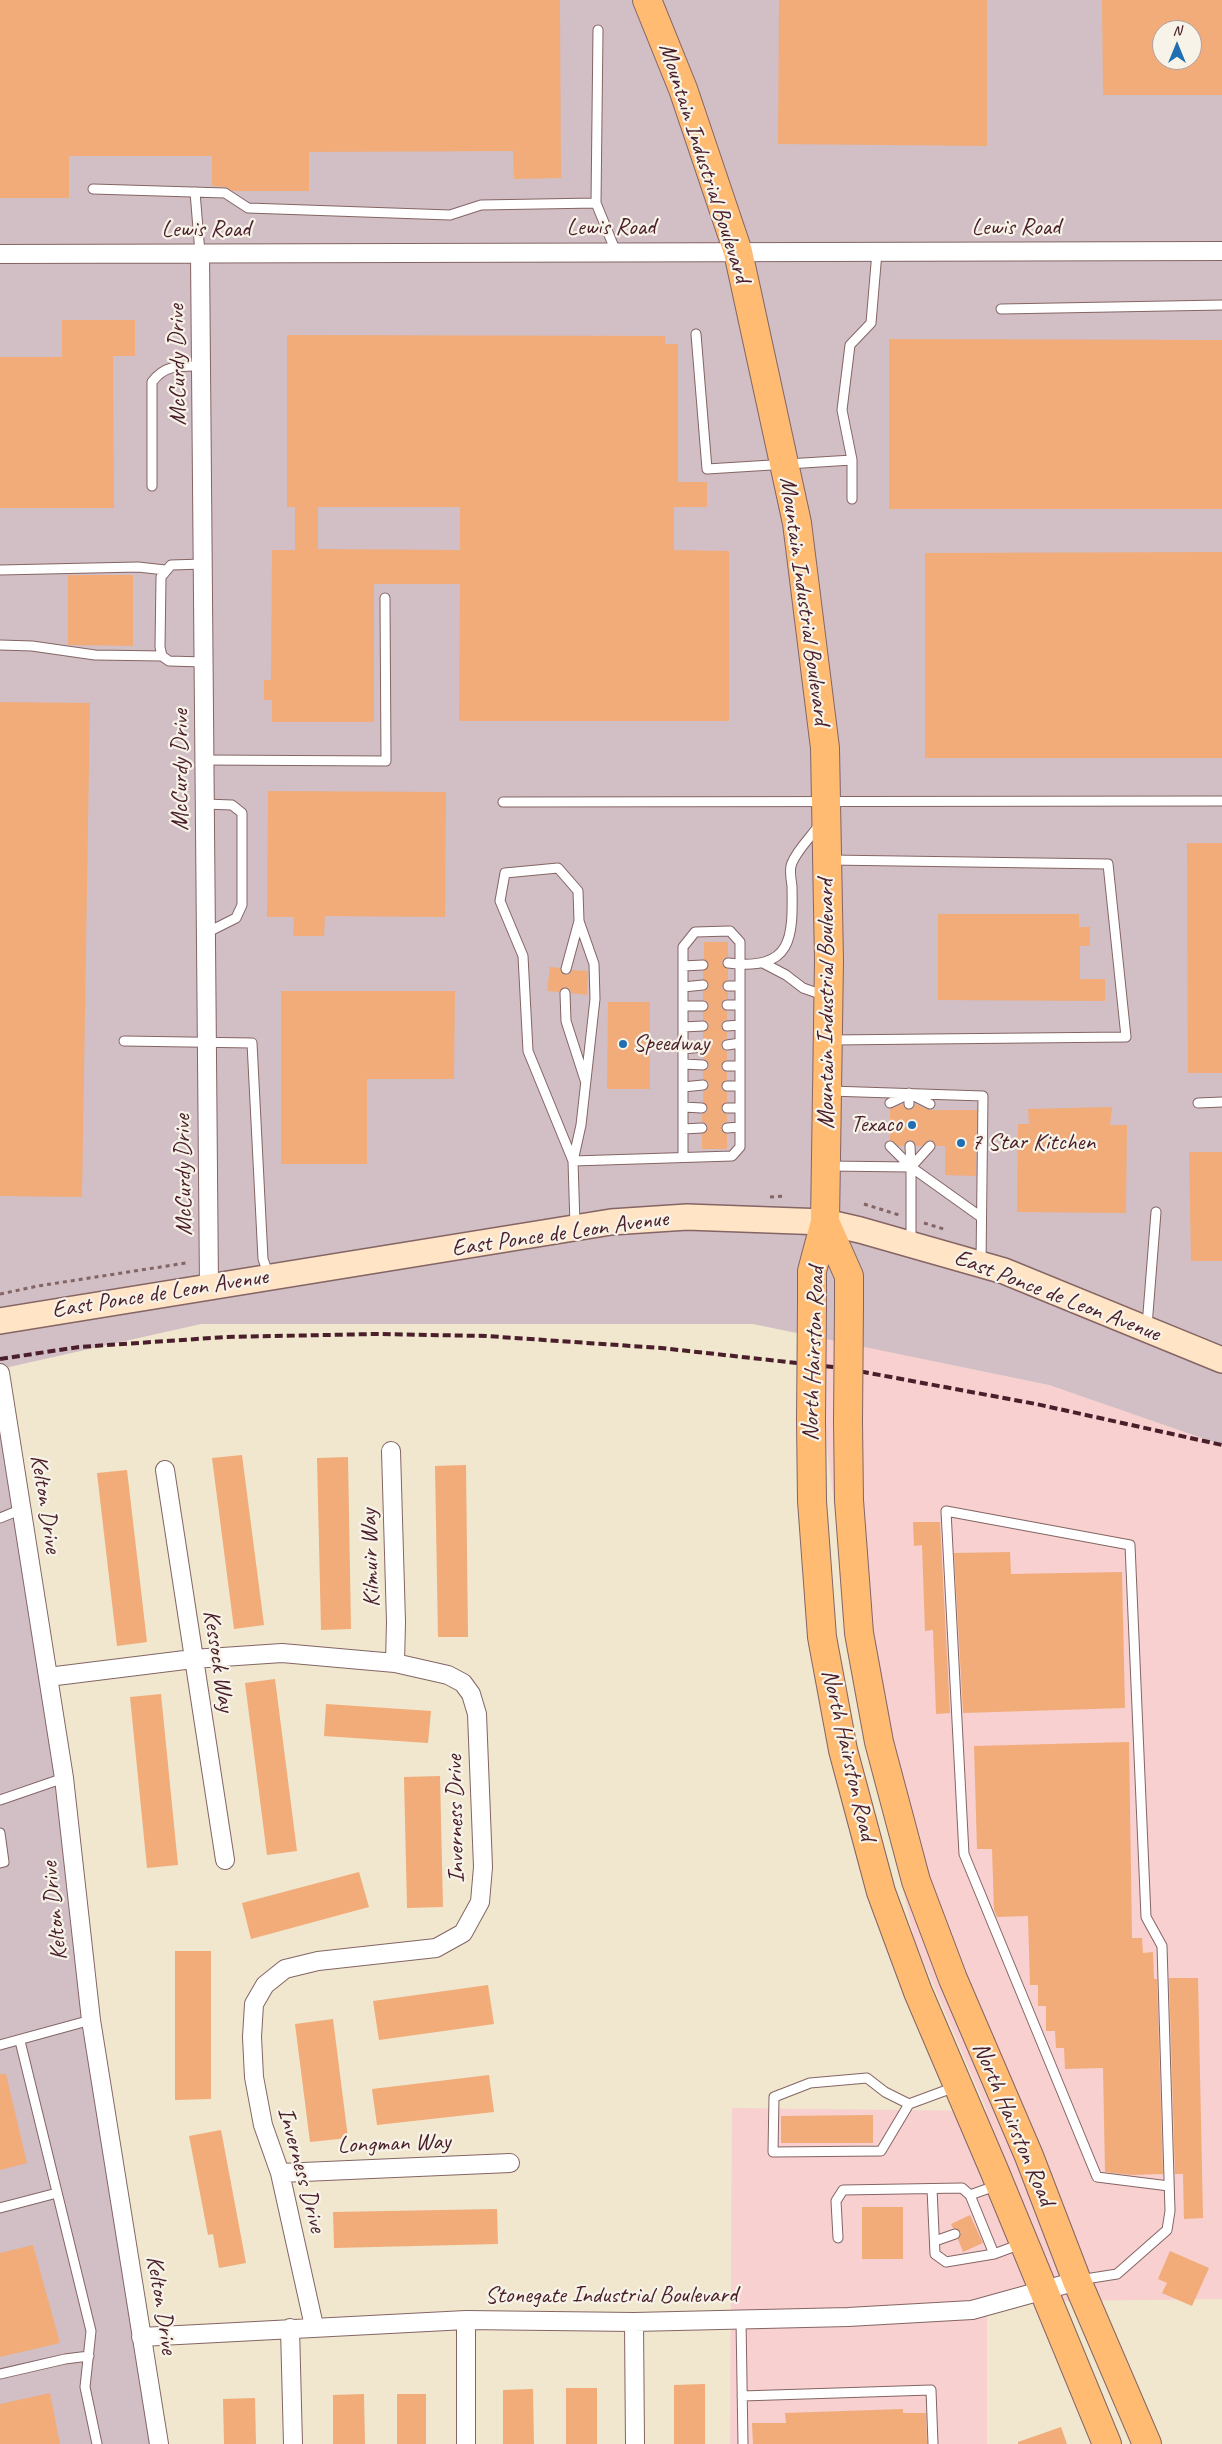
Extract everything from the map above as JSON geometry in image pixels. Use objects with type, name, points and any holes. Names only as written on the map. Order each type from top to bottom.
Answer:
[{"type":"main road","name":"Mountain Industrial Boulevard","points":[[647,0],[683,89],[738,252],[797,523],[822,728],[826,809],[829,997],[825,1222]]},
{"type":"main road","name":"East Ponce de Leon Avenue","points":[[0,1321],[611,1222],[687,1217],[825,1222],[911,1244],[1004,1271],[1222,1360]]},
{"type":"main road","name":"North Hairston Road","points":[[825,1222],[849,1276],[849,1500],[859,1633],[879,1742],[920,1890],[953,1979],[1028,2156],[1077,2281],[1147,2444]]},
{"type":"main road","name":"North Hairston Road","points":[[825,1222],[812,1271],[812,1502],[822,1637],[843,1750],[881,1892],[918,1992],[1000,2184],[1107,2444]]},
{"type":"street","name":"Lewis Road","points":[[0,254],[1222,251]]},
{"type":"street","name":"McCurdy Drive","points":[[200,253],[209,1286]]},
{"type":"street","name":"Kelton Drive","points":[[0,1373],[64,1778],[91,2020],[159,2444]]},
{"type":"street","name":"Kilmuir Way","points":[[391,1451],[396,1622],[395,1663]]},
{"type":"street","name":"Kessock Way","points":[[165,1470],[225,1860]]},
{"type":"street","name":"Inverness Drive","points":[[48,1677],[193,1659],[282,1653],[395,1663],[448,1675],[463,1683],[471,1694],[477,1714],[483,1867],[480,1902],[463,1933],[436,1948],[318,1961],[285,1970],[265,1985],[254,2004],[252,2038],[254,2077],[263,2125],[280,2173],[314,2326]]},
{"type":"street","name":"Longman Way","points":[[280,2173],[510,2163]]},
{"type":"street","name":"Stonegate Industrial Boulevard","points":[[141,2337],[314,2326],[466,2320],[634,2322],[848,2318],[972,2310],[1077,2281]]},
{"type":"street","points":[[466,2320],[466,2444]]},
{"type":"street","points":[[634,2322],[635,2444]]},
{"type":"street","points":[[290,2328],[293,2444]]},
{"type":"lane","points":[[598,30],[596,203],[616,252]]},
{"type":"lane","points":[[93,189],[226,193],[248,208],[450,215],[481,205],[596,203]]},
{"type":"lane","points":[[194,192],[200,253]]},
{"type":"lane","points":[[852,499],[852,460],[842,410],[850,345],[871,323],[877,252]]},
{"type":"lane","points":[[1001,309],[1222,305]]},
{"type":"lane","points":[[696,334],[707,469],[852,460]]},
{"type":"lane","points":[[152,486],[152,382],[159,372],[170,367],[202,366]]},
{"type":"lane","points":[[162,656],[160,647],[162,577],[165,570],[171,566],[203,564]]},
{"type":"lane","points":[[0,570],[138,567],[165,570]]},
{"type":"lane","points":[[204,760],[386,761],[385,598]]},
{"type":"lane","points":[[0,645],[32,646],[95,655],[162,656],[169,661],[204,662]]},
{"type":"lane","points":[[503,802],[826,809],[1222,801]]},
{"type":"lane","points":[[205,804],[232,805],[242,813],[242,905],[236,918],[205,933]]},
{"type":"lane","points":[[728,963],[763,963],[776,955],[789,940],[792,922],[791,864],[826,809]]},
{"type":"lane","points":[[827,860],[1108,864],[1126,1037],[828,1040]]},
{"type":"lane","points":[[566,969],[579,921],[578,891],[558,868],[506,873],[500,901],[523,956],[528,1051],[573,1161]]},
{"type":"lane","points":[[576,1228],[573,1161],[581,1124],[595,999],[594,964],[579,921]]},
{"type":"lane","points":[[573,1161],[732,1156],[740,1147],[740,942],[730,931],[695,932],[683,946],[684,1157]]},
{"type":"lane","points":[[763,963],[786,975],[803,988],[829,997]]},
{"type":"lane","points":[[683,966],[704,965]]},
{"type":"lane","points":[[683,987],[703,985]]},
{"type":"lane","points":[[728,986],[740,986]]},
{"type":"lane","points":[[565,993],[566,1021],[586,1082]]},
{"type":"lane","points":[[727,1005],[740,1005]]},
{"type":"lane","points":[[683,1006],[703,1006]]},
{"type":"lane","points":[[727,1026],[740,1025]]},
{"type":"lane","points":[[683,1027],[703,1026]]},
{"type":"lane","points":[[124,1041],[252,1044],[264,1259],[270,1276]]},
{"type":"lane","points":[[727,1045],[740,1044]]},
{"type":"lane","points":[[683,1049],[703,1047]]},
{"type":"lane","points":[[683,1064],[703,1065]]},
{"type":"lane","points":[[727,1066],[740,1066]]},
{"type":"lane","points":[[684,1087],[703,1085]]},
{"type":"lane","points":[[727,1086],[740,1086]]},
{"type":"lane","points":[[828,1091],[983,1096],[981,1264]]},
{"type":"lane","points":[[890,1103],[909,1093]]},
{"type":"lane","points":[[909,1093],[909,1104]]},
{"type":"lane","points":[[909,1093],[930,1104]]},
{"type":"lane","points":[[1198,1103],[1222,1102]]},
{"type":"lane","points":[[684,1107],[702,1108]]},
{"type":"lane","points":[[727,1108],[740,1108]]},
{"type":"lane","points":[[727,1128],[740,1127]]},
{"type":"lane","points":[[684,1129],[702,1128]]},
{"type":"lane","points":[[890,1146],[911,1167],[981,1216]]},
{"type":"lane","points":[[910,1146],[911,1244]]},
{"type":"lane","points":[[827,1166],[911,1167],[930,1146]]},
{"type":"lane","points":[[1147,1329],[1156,1212]]},
{"type":"lane","points":[[0,1518],[22,1509]]},
{"type":"lane","points":[[1077,2281],[1117,2274],[1167,2230],[1170,2210],[1162,1946],[1146,1917],[1130,1544],[946,1511],[964,1854],[1097,2177],[1169,2186]]},
{"type":"lane","points":[[0,1800],[64,1778]]},
{"type":"lane","points":[[0,1833],[2,1862]]},
{"type":"lane","points":[[0,2045],[91,2020]]},
{"type":"lane","points":[[20,2041],[92,2331],[85,2387],[97,2444]]},
{"type":"lane","points":[[909,2104],[885,2092],[867,2078],[810,2083],[774,2097],[773,2152],[881,2151],[909,2104],[958,2086]]},
{"type":"lane","points":[[970,2195],[1000,2184]]},
{"type":"lane","points":[[838,2238],[836,2201],[843,2190],[962,2188],[970,2195],[978,2223],[994,2254]]},
{"type":"lane","points":[[932,2189],[935,2254],[946,2262],[994,2254],[1024,2243]]},
{"type":"lane","points":[[0,2208],[57,2193]]},
{"type":"lane","points":[[935,2241],[955,2234]]},
{"type":"lane","points":[[741,2320],[743,2444]]},
{"type":"lane","points":[[0,2374],[65,2359],[89,2356]]},
{"type":"lane","points":[[742,2396],[932,2390],[933,2444]]},
{"type":"path","points":[[0,1294],[38,1286],[186,1263]]},
{"type":"shaded area","points":[[0,0],[1222,0],[1222,1445],[1049,1385],[753,1324],[201,1324],[0,1369]]},
{"type":"shaded area","points":[[814,1336],[1049,1385],[1222,1445],[1222,2299],[1067,2301],[987,2299],[987,2444],[730,2444],[732,2108],[987,2111],[914,1939],[852,1656]]},
{"type":"shaded area","points":[[0,1418],[161,2444],[0,2444]]},
{"type":"building","points":[[0,0],[560,0],[561,178],[514,179],[513,151],[309,152],[309,191],[233,191],[226,187],[212,186],[212,156],[69,156],[69,198],[0,198]]},
{"type":"building","points":[[779,0],[987,0],[987,146],[778,144]]},
{"type":"building","points":[[1102,0],[1222,0],[1222,95],[1103,95]]},
{"type":"building","points":[[62,320],[135,320],[135,356],[113,356],[114,508],[0,508],[0,357],[62,357]]},
{"type":"building","points":[[287,335],[665,336],[665,344],[678,344],[678,482],[707,482],[707,507],[674,507],[674,550],[729,551],[729,721],[459,721],[460,584],[374,584],[374,722],[272,722],[272,700],[264,700],[264,680],[271,680],[272,550],[295,550],[295,507],[287,507]],"holes":[[[318,507],[460,507],[460,550],[318,549]]]},
{"type":"building","points":[[889,339],[1222,340],[1222,509],[889,509]]},
{"type":"building","points":[[1222,552],[1222,758],[925,758],[925,553]]},
{"type":"building","points":[[68,575],[133,575],[133,646],[68,645]]},
{"type":"building","points":[[0,702],[90,703],[82,1197],[0,1196]]},
{"type":"building","points":[[268,791],[446,792],[445,917],[325,916],[324,936],[293,936],[294,917],[267,917]]},
{"type":"building","points":[[1187,843],[1222,843],[1222,1073],[1188,1073]]},
{"type":"building","points":[[938,914],[1079,914],[1079,927],[1090,927],[1090,946],[1080,946],[1080,979],[1105,979],[1105,1001],[938,1000]]},
{"type":"building","points":[[704,942],[728,942],[728,957],[723,959],[722,963],[728,969],[728,980],[722,986],[723,990],[728,992],[728,999],[723,1000],[721,1005],[722,1009],[727,1011],[727,1020],[723,1021],[721,1026],[722,1030],[727,1032],[727,1039],[723,1040],[721,1045],[722,1049],[727,1051],[727,1060],[721,1066],[722,1070],[727,1072],[727,1080],[721,1086],[722,1090],[727,1092],[727,1102],[721,1108],[722,1112],[727,1114],[727,1122],[723,1123],[721,1128],[722,1132],[727,1134],[727,1149],[702,1149],[702,1134],[708,1128],[707,1124],[702,1122],[702,1114],[707,1112],[708,1108],[703,1102],[703,1091],[707,1090],[709,1085],[708,1081],[703,1079],[703,1071],[708,1069],[709,1065],[707,1060],[703,1059],[703,1053],[707,1052],[709,1047],[708,1043],[703,1041],[703,1032],[709,1026],[708,1022],[703,1020],[703,1012],[709,1006],[708,1002],[703,1000],[703,991],[707,990],[709,985],[703,979],[703,971],[709,965],[704,959]]},
{"type":"building","points":[[550,967],[560,968],[565,975],[570,974],[572,970],[588,971],[587,995],[571,993],[570,989],[565,987],[559,992],[547,991]]},
{"type":"building","points":[[281,991],[455,991],[454,1079],[367,1079],[367,1164],[281,1164]]},
{"type":"building","points":[[608,1002],[650,1002],[650,1089],[607,1089]]},
{"type":"building","points":[[903,1104],[909,1110],[913,1109],[915,1104],[930,1110],[977,1110],[976,1176],[945,1175],[945,1146],[936,1146],[932,1140],[928,1140],[922,1146],[916,1146],[912,1140],[906,1141],[904,1146],[899,1146],[890,1140],[890,1109]]},
{"type":"building","points":[[1112,1107],[1110,1125],[1127,1125],[1126,1213],[1017,1212],[1018,1124],[1029,1124],[1028,1109]]},
{"type":"building","points":[[1189,1152],[1222,1152],[1222,1261],[1191,1261]]},
{"type":"building","points":[[242,1455],[264,1625],[234,1629],[212,1458]]},
{"type":"building","points":[[348,1457],[351,1629],[321,1630],[317,1458]]},
{"type":"building","points":[[466,1465],[468,1637],[438,1637],[435,1466]]},
{"type":"building","points":[[127,1470],[147,1642],[117,1646],[97,1473]]},
{"type":"building","points":[[913,1522],[940,1522],[950,1713],[936,1714],[933,1630],[925,1631],[922,1545],[914,1546]]},
{"type":"building","points":[[1010,1552],[1011,1574],[1122,1572],[1125,1708],[963,1713],[954,1553]]},
{"type":"building","points":[[275,1679],[297,1851],[267,1855],[245,1683]]},
{"type":"building","points":[[161,1694],[178,1865],[147,1868],[130,1697]]},
{"type":"building","points":[[326,1704],[431,1711],[428,1743],[324,1736]]},
{"type":"building","points":[[1129,1742],[1132,1938],[1142,1938],[1143,1953],[1153,1952],[1154,1979],[1157,1979],[1163,2174],[1131,2175],[1105,2172],[1103,2068],[1065,2069],[1064,2048],[1056,2048],[1055,2031],[1046,2031],[1046,2006],[1038,2006],[1038,1985],[1030,1985],[1028,1916],[997,1917],[994,1910],[992,1849],[977,1849],[974,1746]]},
{"type":"building","points":[[440,1776],[443,1907],[407,1908],[404,1777]]},
{"type":"building","points":[[359,1872],[369,1907],[251,1939],[242,1903]]},
{"type":"building","points":[[175,1951],[211,1951],[211,2099],[175,2100]]},
{"type":"building","points":[[1169,1978],[1198,1978],[1203,2218],[1184,2219],[1183,2174],[1175,2174]]},
{"type":"building","points":[[488,1985],[494,2024],[379,2040],[373,2001]]},
{"type":"building","points":[[333,2019],[348,2138],[310,2142],[295,2024]]},
{"type":"building","points":[[0,2074],[6,2074],[27,2163],[0,2170]]},
{"type":"building","points":[[489,2075],[494,2112],[377,2125],[372,2089]]},
{"type":"building","points":[[873,2115],[873,2143],[781,2143],[781,2116]]},
{"type":"building","points":[[221,2130],[246,2263],[219,2268],[213,2234],[208,2235],[189,2136]]},
{"type":"building","points":[[862,2207],[903,2207],[903,2259],[862,2259]]},
{"type":"building","points":[[497,2209],[498,2244],[334,2248],[333,2212]]},
{"type":"building","points":[[970,2215],[983,2243],[963,2252],[958,2239],[961,2232],[953,2228],[951,2224]]},
{"type":"building","points":[[33,2245],[60,2343],[0,2357],[0,2253]]},
{"type":"building","points":[[1170,2251],[1209,2268],[1192,2306],[1162,2293],[1167,2283],[1158,2279]]},
{"type":"building","points":[[705,2384],[705,2444],[674,2444],[674,2385]]},
{"type":"building","points":[[566,2388],[597,2388],[597,2444],[566,2444]]},
{"type":"building","points":[[533,2389],[534,2444],[503,2444],[503,2390]]},
{"type":"building","points":[[50,2393],[60,2444],[0,2444],[0,2404]]},
{"type":"building","points":[[364,2394],[365,2444],[333,2444],[333,2395]]},
{"type":"building","points":[[397,2394],[426,2394],[426,2444],[397,2444]]},
{"type":"building","points":[[255,2398],[256,2444],[224,2444],[223,2399]]},
{"type":"building","points":[[903,2409],[903,2413],[926,2413],[927,2444],[753,2444],[752,2423],[786,2423],[785,2413]]},
{"type":"building","points":[[1061,2427],[1067,2444],[1018,2444],[1018,2442]]},
{"type":"railway","points":[[0,1359],[79,1347],[226,1337],[376,1334],[486,1336],[661,1348],[842,1368],[1036,1404],[1222,1445]]},
{"type":"place","name":"Speedway","points":[[623,1044]]},
{"type":"place","name":"Texaco","points":[[912,1125]]},
{"type":"place","name":"7 Star Kitchen","points":[[961,1143]]}]
